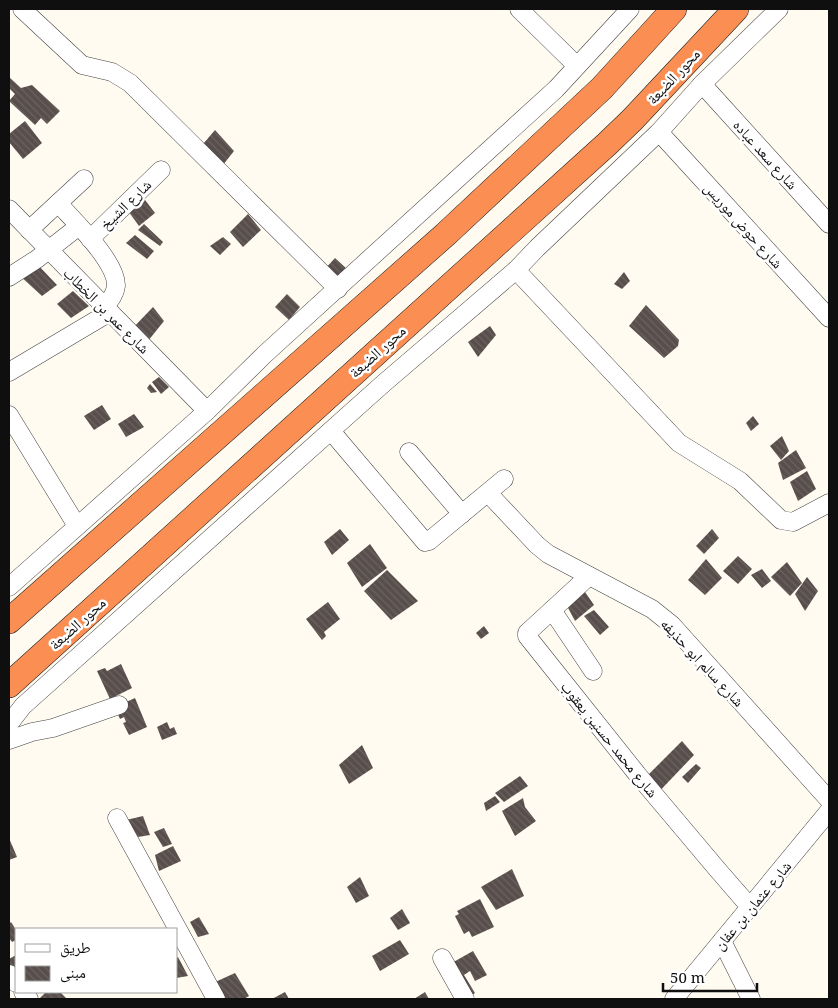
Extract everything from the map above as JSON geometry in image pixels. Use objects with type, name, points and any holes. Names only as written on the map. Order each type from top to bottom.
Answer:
[{"type":"highway","points":[[9,621],[446,234],[602,88],[674,9]]},
{"type":"highway","name":"محور الضبعة","points":[[9,685],[608,144],[736,9]]},
{"type":"street","points":[[22,9],[82,65],[112,72],[130,83],[338,288]]},
{"type":"street","points":[[520,9],[577,66]]},
{"type":"street","points":[[9,587],[207,411],[265,354],[556,89],[630,9]]},
{"type":"street","points":[[9,724],[23,706],[384,383],[516,270],[659,132],[702,84],[779,9]]},
{"type":"street","name":"شارع سعد عباده","points":[[702,84],[829,224]]},
{"type":"street","name":"شارع حوض موريس","points":[[659,132],[829,318]]},
{"type":"street","name":"شارع الشيخ","points":[[9,277],[48,251],[84,232],[161,170]]},
{"type":"street","points":[[29,230],[84,179]]},
{"type":"street","points":[[9,372],[107,309],[113,296],[115,279],[108,262],[58,203]]},
{"type":"street","name":"شارع عمر بن الخطاب","points":[[9,209],[48,251],[207,411]]},
{"type":"street","points":[[516,270],[679,443],[740,481],[781,520],[792,522],[828,507]]},
{"type":"street","points":[[9,415],[77,526]]},
{"type":"street","points":[[331,431],[423,540],[429,541],[504,479]]},
{"type":"street","points":[[409,452],[462,514]]},
{"type":"street","name":"شارع سالم ابو حذيفه","points":[[488,492],[537,545],[548,554],[652,609],[672,625],[829,800]]},
{"type":"street","name":"شارع محمد حسنين يعقوب","points":[[589,576],[527,636],[637,774],[750,906]]},
{"type":"street","points":[[552,610],[593,671]]},
{"type":"street","points":[[9,740],[32,732],[53,728],[119,705]]},
{"type":"street","name":"شارع عثمان بن عفان","points":[[684,995],[722,941],[829,812]]},
{"type":"street","points":[[117,818],[177,928]]},
{"type":"street","points":[[178,930],[216,999]]},
{"type":"street","points":[[722,941],[752,999]]},
{"type":"street","points":[[442,958],[464,999]]},
{"type":"building","points":[[9,77],[21,88],[32,85],[60,111],[47,124],[41,118],[35,125],[9,101],[15,94],[9,88]]},
{"type":"building","points":[[25,121],[42,143],[23,159],[9,142],[9,134]]},
{"type":"building","points":[[215,130],[234,151],[219,170],[198,150]]},
{"type":"building","points":[[142,196],[155,213],[139,226],[126,208]]},
{"type":"building","points":[[248,214],[261,230],[243,247],[230,232]]},
{"type":"building","points":[[144,224],[163,242],[160,246],[138,230]]},
{"type":"building","points":[[135,235],[154,251],[147,259],[126,243]]},
{"type":"building","points":[[223,237],[231,244],[220,255],[210,246]]},
{"type":"building","points":[[335,258],[348,270],[337,283],[324,270]]},
{"type":"building","points":[[37,264],[57,285],[42,296],[19,275]]},
{"type":"building","points":[[624,272],[630,281],[622,289],[614,284]]},
{"type":"building","points":[[73,291],[89,306],[71,318],[57,304]]},
{"type":"building","points":[[287,294],[300,307],[289,320],[275,307]]},
{"type":"building","points":[[646,305],[679,340],[678,346],[664,358],[629,326]]},
{"type":"building","points":[[153,307],[164,321],[144,346],[130,331]]},
{"type":"building","points":[[490,326],[496,335],[478,357],[468,342]]},
{"type":"building","points":[[159,377],[169,387],[161,394],[152,382]]},
{"type":"building","points":[[150,384],[157,392],[151,393],[147,388]]},
{"type":"building","points":[[102,405],[111,419],[94,430],[84,416]]},
{"type":"building","points":[[134,414],[144,427],[126,437],[118,424]]},
{"type":"building","points":[[753,416],[759,424],[751,431],[746,423]]},
{"type":"building","points":[[782,436],[789,451],[781,460],[770,446]]},
{"type":"building","points":[[796,450],[806,468],[783,480],[778,463]]},
{"type":"building","points":[[807,471],[816,489],[798,501],[790,482]]},
{"type":"building","points":[[340,529],[349,540],[332,555],[324,542]]},
{"type":"building","points":[[712,529],[719,538],[704,554],[696,546]]},
{"type":"building","points":[[370,544],[387,568],[362,587],[347,563]]},
{"type":"building","points":[[738,556],[752,569],[738,584],[723,571]]},
{"type":"building","points":[[706,559],[722,578],[705,595],[688,580]]},
{"type":"building","points":[[787,562],[802,583],[790,596],[771,577]]},
{"type":"building","points":[[762,569],[771,581],[762,588],[751,575]]},
{"type":"building","points":[[387,570],[418,601],[391,620],[364,591]]},
{"type":"building","points":[[807,577],[818,591],[805,611],[795,594]]},
{"type":"building","points":[[583,589],[594,605],[575,621],[566,604]]},
{"type":"building","points":[[328,602],[340,619],[324,632],[326,636],[322,640],[306,619]]},
{"type":"building","points":[[594,610],[609,627],[600,635],[584,616]]},
{"type":"building","points":[[484,626],[489,633],[481,639],[476,633]]},
{"type":"building","points":[[121,664],[132,688],[110,699],[97,671],[105,668],[107,671]]},
{"type":"building","points":[[135,698],[147,727],[129,735],[123,723],[126,722],[124,717],[120,719],[115,707]]},
{"type":"building","points":[[167,722],[170,729],[174,727],[177,734],[162,740],[157,727]]},
{"type":"building","points":[[682,741],[694,755],[653,798],[640,783]]},
{"type":"building","points":[[362,745],[373,768],[349,784],[339,765]]},
{"type":"building","points":[[696,764],[701,768],[688,783],[682,777]]},
{"type":"building","points":[[520,776],[528,786],[504,802],[495,793]]},
{"type":"building","points":[[495,796],[500,802],[486,811],[484,803]]},
{"type":"building","points":[[523,798],[525,807],[536,821],[515,836],[502,811]]},
{"type":"building","points":[[143,816],[150,835],[132,838],[122,821]]},
{"type":"building","points":[[164,828],[172,844],[163,847],[154,832]]},
{"type":"building","points":[[9,838],[17,857],[9,860]]},
{"type":"building","points":[[173,846],[181,861],[159,871],[155,855]]},
{"type":"building","points":[[512,869],[524,896],[496,910],[481,887]]},
{"type":"building","points":[[360,877],[369,896],[356,903],[347,887]]},
{"type":"building","points":[[480,899],[494,927],[472,937],[469,931],[464,934],[455,916],[459,914],[457,911]]},
{"type":"building","points":[[402,909],[410,923],[398,930],[390,918]]},
{"type":"building","points":[[199,917],[209,934],[198,937],[190,922]]},
{"type":"building","points":[[11,922],[15,928],[15,940],[12,942],[9,938],[9,924]]},
{"type":"building","points":[[400,940],[409,954],[380,971],[372,956]]},
{"type":"building","points":[[473,951],[487,975],[475,981],[470,971],[464,975],[475,993],[469,997],[450,964]]},
{"type":"building","points":[[15,956],[15,977],[9,969],[9,959]]},
{"type":"building","points":[[178,957],[188,976],[178,978]]},
{"type":"building","points":[[235,973],[249,996],[244,999],[210,999],[202,988]]},
{"type":"building","points":[[285,992],[289,999],[272,999]]},
{"type":"building","points":[[425,992],[429,999],[414,999]]},
{"type":"building","points":[[45,993],[61,993],[67,999],[39,999]]}]
